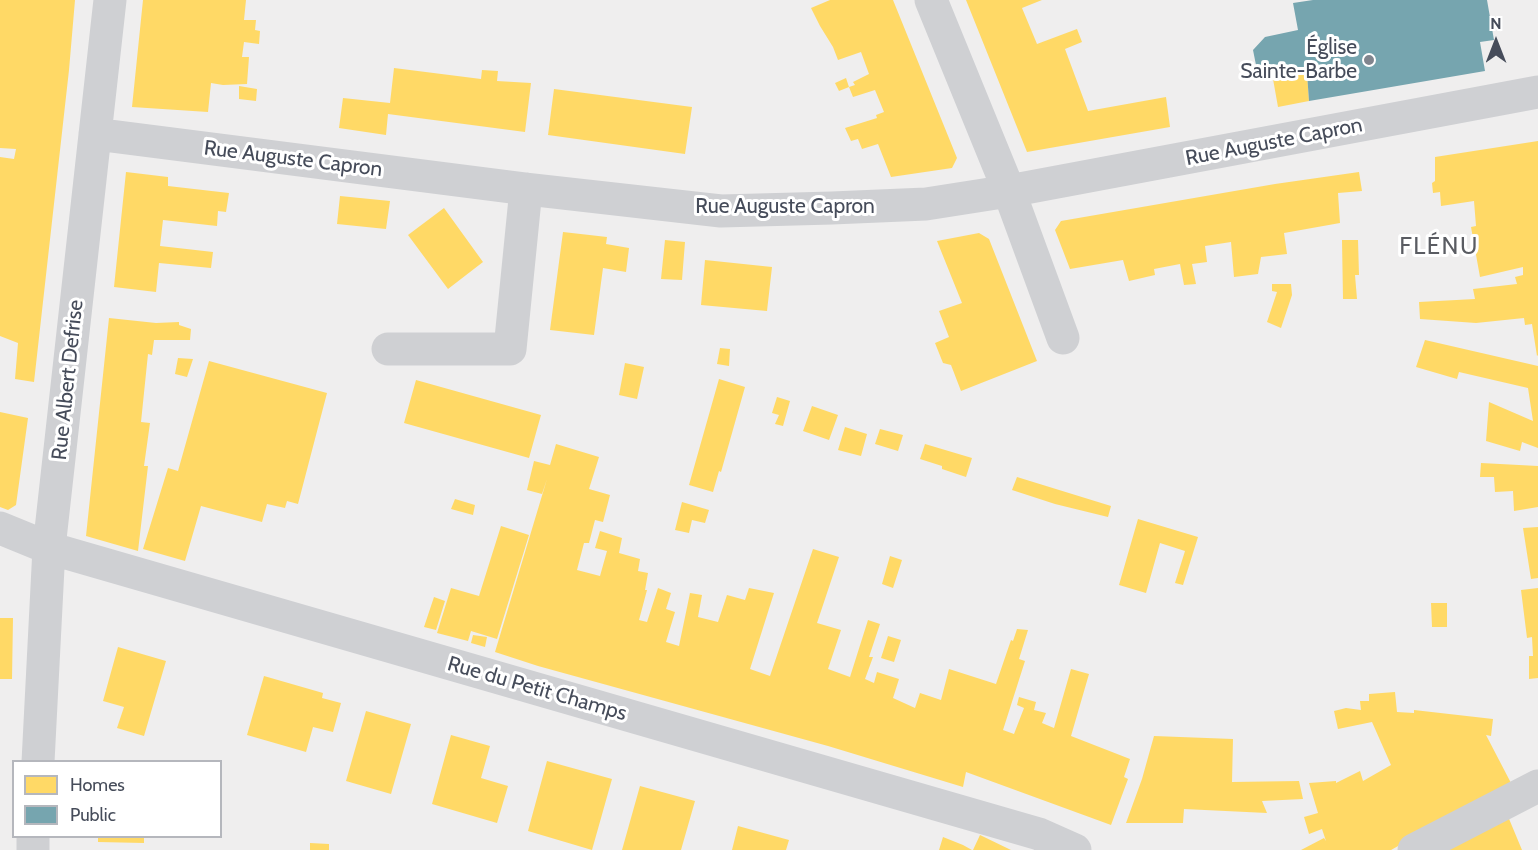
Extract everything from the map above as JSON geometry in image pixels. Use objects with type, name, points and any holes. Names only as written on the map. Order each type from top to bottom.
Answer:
[{"type":"street","name":"Rue Albert Defrise","points":[[38,760],[49,548],[110,0]]},
{"type":"street","points":[[931,0],[1009,191],[1063,338]]},
{"type":"street","name":"Rue Auguste Capron","points":[[95,134],[526,189],[721,211],[926,204],[1009,191],[1538,92]]},
{"type":"street","points":[[388,349],[510,349],[526,189]]},
{"type":"street","name":"Rue du Petit Champs","points":[[0,528],[49,548],[1039,834],[1075,850]]},
{"type":"street","points":[[1414,850],[1538,786]]},
{"type":"building: Homes","points":[[0,0],[75,0],[34,382],[15,379],[18,343],[0,336],[0,157],[14,159],[16,149],[0,148]]},
{"type":"building: Homes","points":[[143,0],[246,0],[244,20],[256,20],[255,30],[260,31],[259,44],[244,42],[242,57],[249,57],[247,84],[211,83],[208,112],[132,107]]},
{"type":"building: Homes","points":[[830,0],[893,0],[957,158],[952,168],[891,177],[878,144],[862,149],[858,139],[851,141],[845,128],[877,118],[876,115],[884,112],[875,90],[853,97],[849,87],[855,85],[853,82],[869,74],[861,52],[838,60],[820,26],[811,8]]},
{"type":"building: Homes","points":[[966,0],[1042,0],[1022,8],[1037,44],[1077,29],[1082,42],[1065,49],[1088,111],[1166,97],[1170,127],[1027,152]]},
{"type":"building: Homes","points":[[394,68],[481,79],[482,70],[498,71],[497,81],[531,83],[525,132],[388,114],[386,135],[339,128],[343,98],[390,103]]},
{"type":"building: Homes","points":[[1307,73],[1309,101],[1278,107],[1273,79]]},
{"type":"building: Homes","points":[[846,78],[849,87],[839,91],[835,83]]},
{"type":"building: Homes","points":[[239,86],[257,89],[256,101],[239,99]]},
{"type":"building: Homes","points":[[554,89],[692,107],[685,154],[548,135]]},
{"type":"building: Homes","points":[[1538,141],[1537,356],[1532,324],[1525,325],[1524,318],[1476,323],[1420,319],[1419,302],[1475,299],[1473,289],[1517,284],[1515,277],[1523,275],[1523,267],[1480,277],[1471,227],[1476,226],[1474,201],[1441,206],[1440,192],[1433,193],[1435,157]]},
{"type":"building: Homes","points":[[126,172],[168,177],[168,186],[229,193],[226,212],[218,211],[217,226],[163,220],[160,246],[213,252],[211,268],[159,263],[156,292],[114,287]]},
{"type":"building: Homes","points":[[1359,172],[1362,191],[1338,193],[1340,223],[1284,233],[1287,254],[1261,257],[1258,274],[1234,277],[1231,242],[1205,246],[1207,262],[1192,264],[1196,284],[1184,285],[1180,264],[1154,269],[1155,275],[1129,281],[1123,260],[1070,269],[1055,230],[1061,221]]},
{"type":"building: Homes","points":[[340,196],[390,201],[386,229],[337,224]]},
{"type":"building: Homes","points":[[444,208],[483,262],[448,289],[408,235]]},
{"type":"building: Homes","points":[[563,232],[607,237],[606,244],[629,248],[626,272],[603,268],[594,335],[550,330]]},
{"type":"building: Homes","points":[[979,233],[989,239],[1037,361],[961,391],[951,365],[943,363],[935,343],[949,337],[939,311],[962,303],[937,241]]},
{"type":"building: Homes","points":[[665,240],[685,242],[682,280],[661,279]]},
{"type":"building: Homes","points":[[1342,240],[1358,240],[1359,275],[1355,275],[1357,299],[1343,299]]},
{"type":"building: Homes","points":[[705,260],[772,267],[767,311],[701,305]]},
{"type":"building: Homes","points":[[1272,284],[1291,284],[1292,295],[1281,328],[1267,322],[1277,292],[1272,291]]},
{"type":"building: Homes","points":[[109,318],[156,323],[179,322],[179,325],[191,329],[190,340],[154,340],[152,355],[148,354],[141,422],[150,423],[144,466],[148,466],[138,551],[86,536]]},
{"type":"building: Homes","points":[[1425,340],[1538,366],[1538,448],[1522,442],[1520,451],[1486,441],[1489,402],[1533,421],[1528,388],[1459,372],[1457,379],[1416,367]]},
{"type":"building: Homes","points":[[720,348],[730,349],[729,366],[717,364]]},
{"type":"building: Homes","points":[[178,358],[193,359],[187,377],[175,374]]},
{"type":"building: Homes","points":[[209,361],[327,393],[298,504],[287,501],[285,508],[267,504],[262,522],[201,506],[185,561],[143,549],[168,468],[178,471]]},
{"type":"building: Homes","points":[[625,363],[644,367],[637,399],[619,395]]},
{"type":"building: Homes","points":[[719,379],[745,387],[721,472],[719,471],[713,492],[689,485]]},
{"type":"building: Homes","points":[[416,380],[541,415],[529,458],[404,423]]},
{"type":"building: Homes","points":[[777,397],[790,401],[783,426],[775,424],[779,415],[772,413]]},
{"type":"building: Homes","points":[[812,406],[838,415],[829,440],[803,431]]},
{"type":"building: Homes","points":[[0,412],[28,418],[16,505],[8,510],[0,507]]},
{"type":"building: Homes","points":[[845,427],[867,434],[861,456],[838,450]]},
{"type":"building: Homes","points":[[880,429],[903,435],[898,451],[875,444]]},
{"type":"building: Homes","points":[[556,444],[599,457],[589,489],[610,495],[603,522],[595,520],[589,543],[584,543],[577,570],[600,576],[607,551],[595,548],[600,531],[622,538],[619,553],[640,559],[638,571],[648,573],[645,590],[647,590],[639,620],[647,622],[658,588],[671,593],[666,609],[675,612],[666,642],[679,646],[690,593],[702,595],[698,617],[718,622],[727,595],[745,600],[749,588],[774,593],[750,669],[770,676],[813,549],[839,557],[817,623],[841,630],[828,669],[850,677],[868,620],[880,624],[869,657],[873,657],[865,679],[874,683],[877,672],[899,679],[893,698],[915,708],[920,693],[941,700],[949,669],[996,684],[1017,629],[1028,630],[1019,659],[1025,661],[1003,730],[1014,734],[1024,708],[1017,705],[1019,697],[1036,702],[1034,710],[1046,713],[1042,723],[1054,728],[1071,669],[1089,674],[1071,736],[1130,759],[1124,777],[1128,779],[1111,825],[966,772],[963,787],[828,746],[495,652],[547,479],[542,494],[527,490],[534,461],[550,465]]},
{"type":"building: Homes","points":[[925,444],[972,458],[966,477],[920,459]]},
{"type":"building: Homes","points":[[1481,463],[1538,466],[1538,507],[1514,511],[1513,491],[1495,492],[1494,477],[1480,477]]},
{"type":"building: Homes","points":[[1017,477],[1111,506],[1108,517],[1055,504],[1012,490]]},
{"type":"building: Homes","points":[[455,499],[475,505],[473,515],[451,509]]},
{"type":"building: Homes","points":[[682,502],[709,510],[705,523],[692,520],[689,533],[675,530]]},
{"type":"building: Homes","points":[[1138,519],[1198,537],[1183,585],[1175,583],[1185,551],[1160,543],[1146,593],[1119,585]]},
{"type":"building: Homes","points":[[501,526],[529,535],[497,639],[471,631],[468,641],[437,633],[451,588],[479,596]]},
{"type":"building: Homes","points":[[1538,527],[1538,578],[1531,579],[1523,528]]},
{"type":"building: Homes","points":[[890,556],[902,560],[893,588],[882,584]]},
{"type":"building: Homes","points":[[1538,588],[1538,678],[1529,679],[1529,656],[1533,656],[1532,637],[1527,638],[1521,590]]},
{"type":"building: Homes","points":[[434,597],[445,601],[436,630],[424,627]]},
{"type":"building: Homes","points":[[1431,603],[1447,603],[1447,627],[1432,627]]},
{"type":"building: Homes","points":[[0,618],[13,618],[12,679],[0,679]]},
{"type":"building: Homes","points":[[473,635],[487,637],[485,647],[471,643]]},
{"type":"building: Homes","points":[[888,636],[901,640],[894,662],[881,658]]},
{"type":"building: Homes","points":[[118,647],[166,661],[144,736],[117,728],[124,707],[103,701]]},
{"type":"building: Homes","points":[[264,676],[323,693],[322,698],[341,703],[333,732],[313,727],[306,752],[247,735]]},
{"type":"building: Homes","points":[[1395,692],[1397,712],[1414,713],[1414,710],[1493,719],[1491,736],[1486,735],[1511,783],[1391,850],[1301,850],[1324,838],[1326,841],[1322,829],[1309,834],[1304,817],[1318,813],[1309,783],[1336,781],[1336,783],[1360,771],[1363,781],[1391,765],[1372,722],[1338,729],[1334,711],[1346,708],[1361,710],[1360,701],[1369,701],[1369,694]]},
{"type":"building: Homes","points":[[366,711],[411,724],[391,794],[346,781]]},
{"type":"building: Homes","points":[[451,735],[490,746],[481,778],[508,786],[497,823],[432,804]]},
{"type":"building: Homes","points":[[1154,736],[1233,739],[1232,782],[1299,781],[1303,799],[1262,801],[1267,813],[1184,809],[1183,823],[1126,823]]},
{"type":"building: Homes","points":[[547,761],[612,779],[592,850],[528,831]]},
{"type":"building: Homes","points":[[640,786],[695,801],[681,850],[622,850]]},
{"type":"building: Homes","points":[[1507,814],[1522,850],[1442,850]]},
{"type":"building: Homes","points":[[738,826],[789,840],[786,850],[732,850]]},
{"type":"building: Homes","points":[[980,835],[1011,850],[973,850]]},
{"type":"building: Homes","points":[[943,837],[963,845],[972,850],[939,850]]},
{"type":"building: Homes","points":[[98,838],[144,838],[144,843],[98,842]]},
{"type":"building: Homes","points":[[310,843],[329,844],[329,850],[310,850]]},
{"type":"building: Public","name":"Église Sainte-Barbe","points":[[1313,0],[1487,0],[1494,40],[1480,42],[1485,71],[1309,101],[1307,73],[1273,79],[1257,70],[1253,50],[1265,37],[1298,30],[1293,3]]},
{"type":"place","name":"Église Sainte-Barbe","points":[[1369,60]]},
{"type":"district","name":"FLÉNU","points":[[1439,247]]}]
